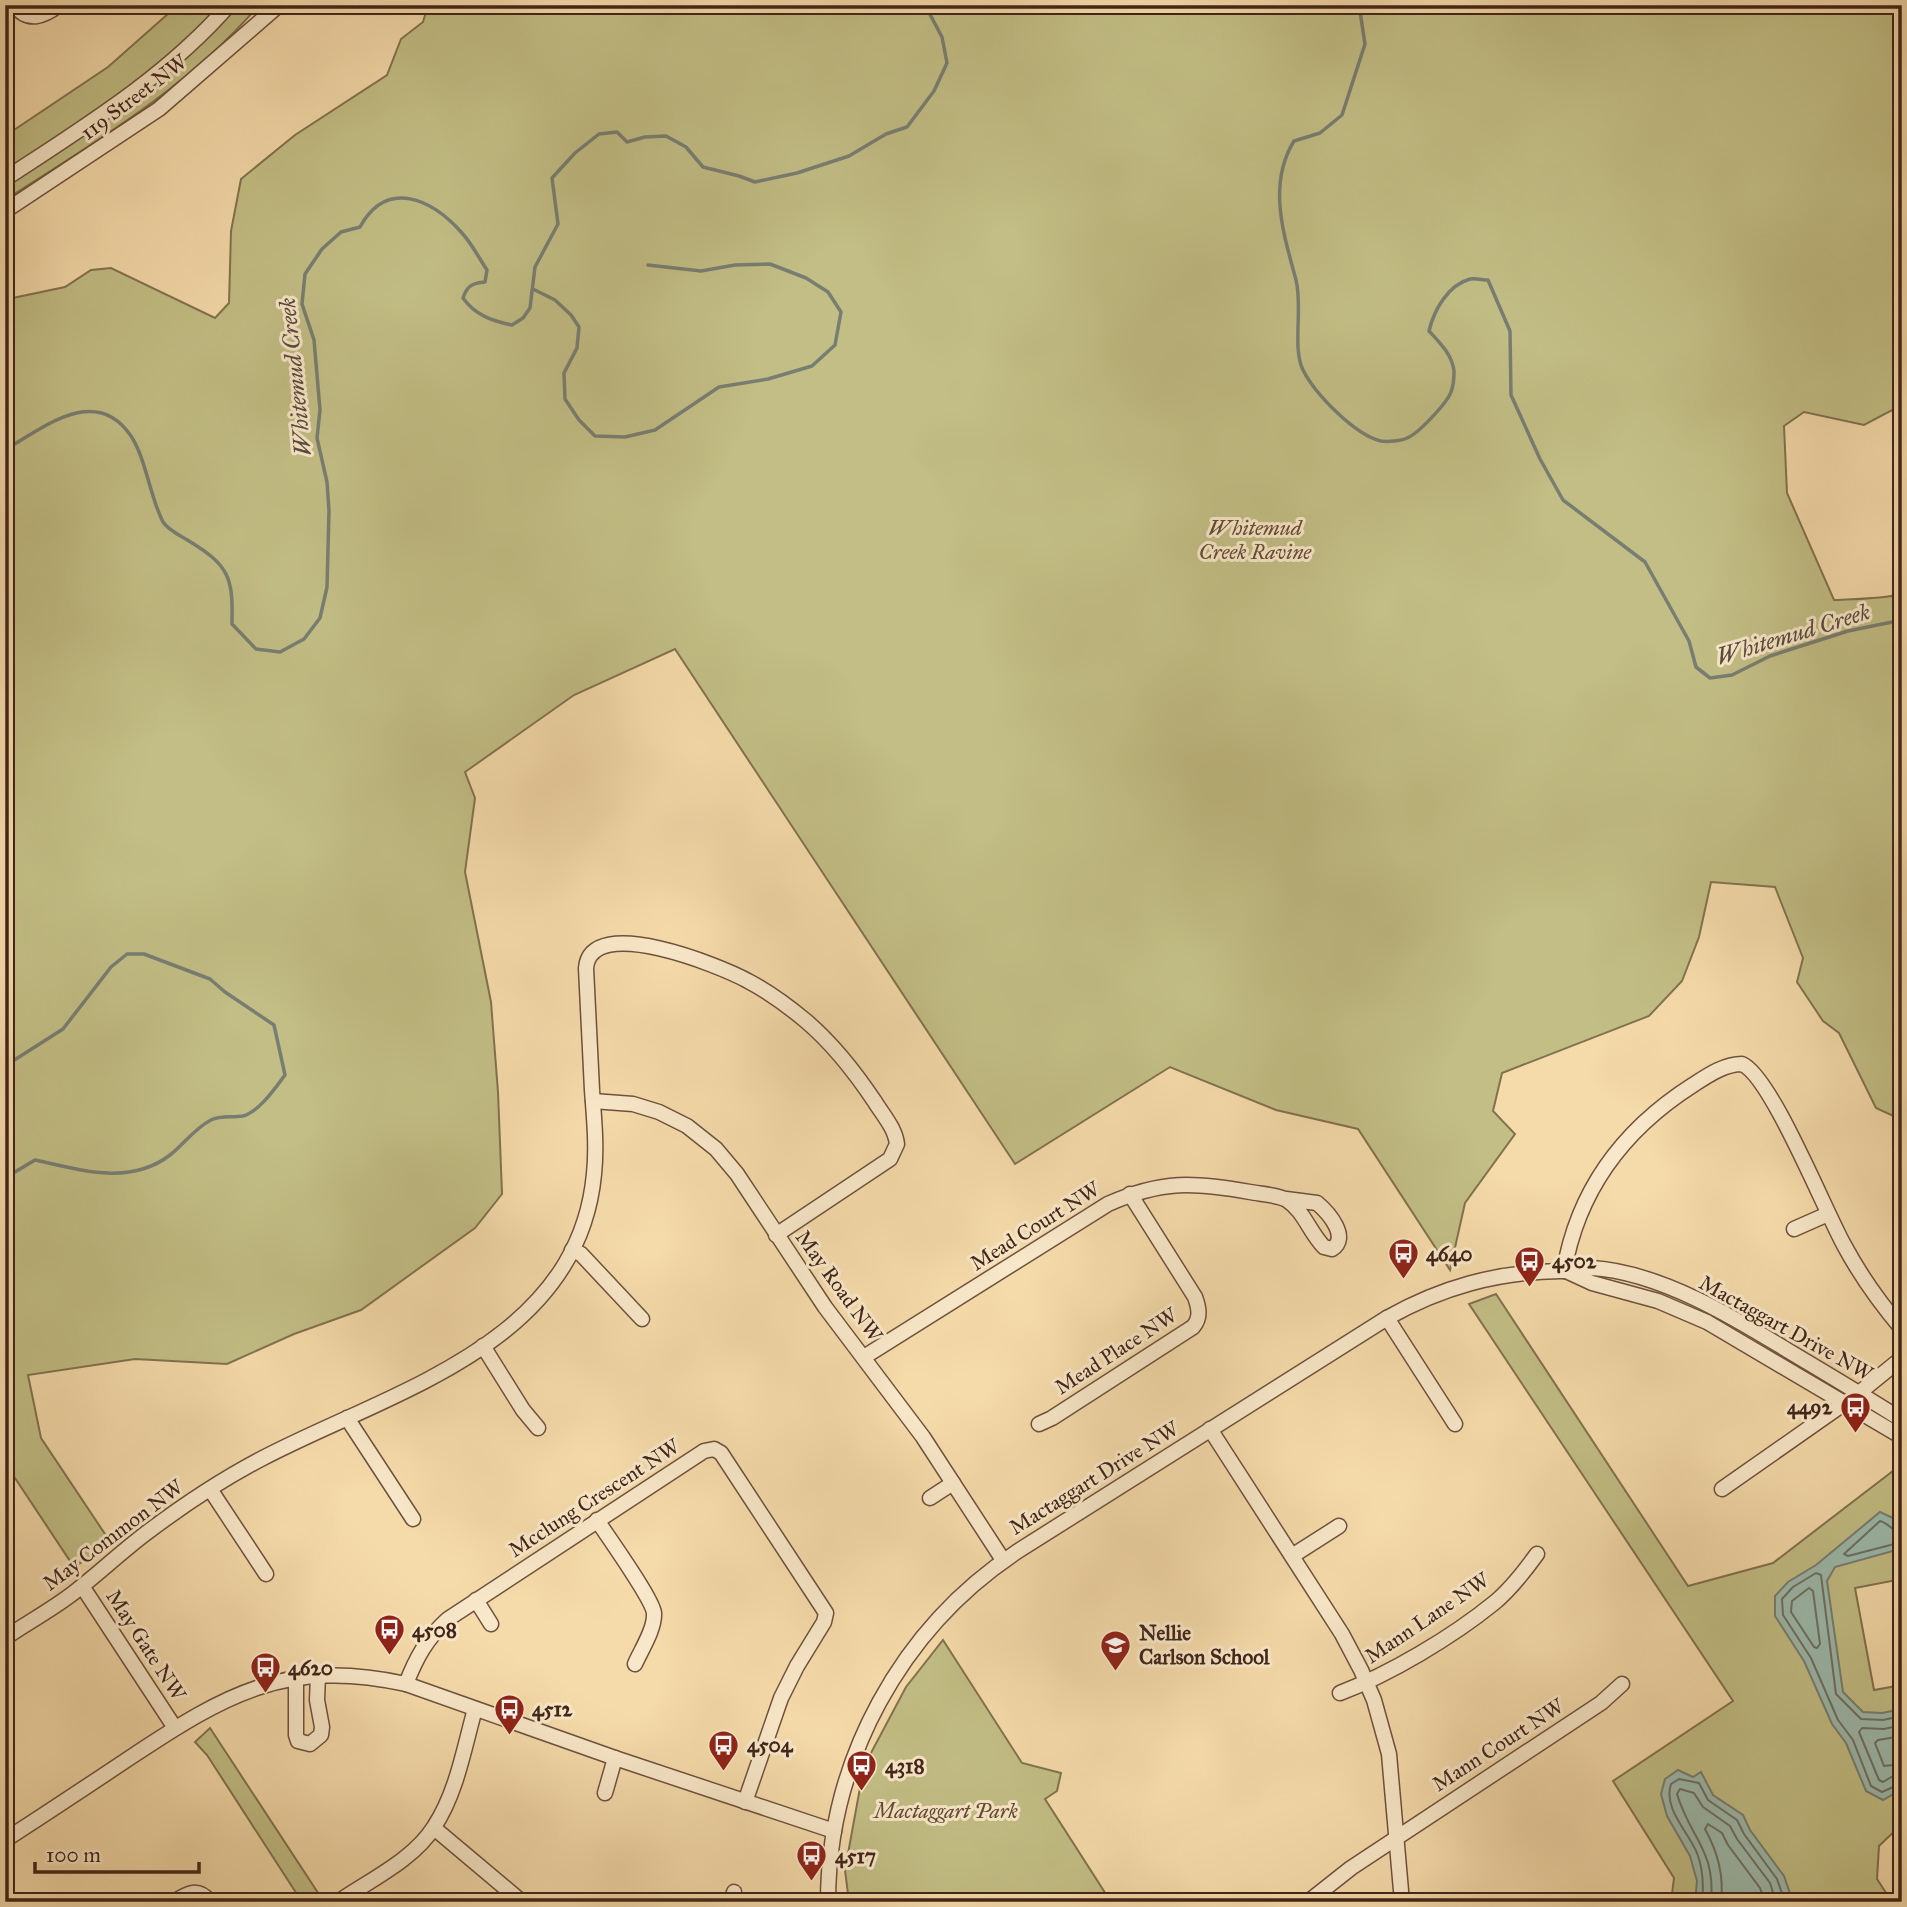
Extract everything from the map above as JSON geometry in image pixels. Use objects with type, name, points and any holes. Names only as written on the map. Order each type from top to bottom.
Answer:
[{"type":"street","points":[[14,5],[21,13],[31,17],[42,16],[59,5]]},
{"type":"street","name":"119 Street NW","points":[[5,179],[131,94],[196,40],[229,5]]},
{"type":"street","name":"119 Street NW","points":[[5,211],[159,109],[279,5]]},
{"type":"street","name":"May Common NW","points":[[5,1638],[82,1586],[146,1533],[210,1489],[260,1460],[423,1383],[483,1346],[529,1310],[552,1283],[572,1250],[584,1222],[593,1185],[593,1101],[586,968],[591,954],[601,946],[612,943],[632,945],[685,955],[747,981],[792,1010],[821,1034],[851,1068],[891,1127],[897,1144],[893,1156],[887,1162],[776,1235]]},
{"type":"street","points":[[1564,1271],[1577,1219],[1598,1179],[1621,1146],[1663,1105],[1714,1072],[1736,1064],[1751,1069],[1778,1110],[1861,1275],[1902,1329]]},
{"type":"street","name":"May Road NW","points":[[593,1101],[621,1102],[645,1107],[672,1118],[695,1132],[728,1163],[825,1307],[917,1428],[1003,1560]]},
{"type":"street","name":"Mead Court NW","points":[[864,1357],[1108,1203],[1130,1194],[1158,1186],[1189,1183],[1286,1199]]},
{"type":"street","name":"Mead Place NW","points":[[1039,1424],[1193,1327],[1198,1318],[1195,1297],[1130,1194]]},
{"type":"street","points":[[1794,1229],[1828,1214]]},
{"type":"street","points":[[572,1250],[581,1254],[642,1319]]},
{"type":"street","name":"Mactaggart Drive NW","points":[[828,1902],[834,1831],[842,1794],[858,1745],[884,1692],[911,1652],[941,1616],[1003,1560],[1387,1318],[1426,1298],[1477,1280],[1520,1272],[1593,1268],[1615,1272],[1693,1298],[1751,1327],[1902,1420]]},
{"type":"street","name":"Mactaggart Drive NW","points":[[1564,1271],[1592,1283],[1658,1301],[1707,1322],[1902,1437]]},
{"type":"street","points":[[1387,1318],[1455,1424]]},
{"type":"street","points":[[483,1346],[523,1410],[538,1428]]},
{"type":"street","points":[[1722,1489],[1859,1393],[1902,1358]]},
{"type":"street","points":[[346,1418],[414,1519]]},
{"type":"street","points":[[1210,1429],[1342,1634],[1367,1683],[1389,1754],[1402,1902]]},
{"type":"street","name":"Mcclung Crescent NW","points":[[405,1684],[416,1657],[430,1637],[448,1619],[704,1451],[717,1450],[826,1613],[824,1622],[782,1698],[745,1802]]},
{"type":"street","points":[[930,1498],[953,1483]]},
{"type":"street","name":"May Common NW","points":[[210,1489],[266,1574]]},
{"type":"street","points":[[597,1520],[648,1599],[654,1614],[635,1664]]},
{"type":"street","points":[[1292,1556],[1339,1526]]},
{"type":"street","name":"Mann Lane NW","points":[[1340,1693],[1367,1683],[1439,1641],[1494,1603],[1516,1582],[1537,1555]]},
{"type":"street","name":"May Gate NW","points":[[82,1586],[176,1728]]},
{"type":"street","points":[[476,1601],[491,1624]]},
{"type":"street","points":[[5,1840],[206,1709],[235,1695],[296,1678],[318,1675],[356,1675],[405,1684],[834,1831]]},
{"type":"street","points":[[296,1678],[296,1735],[298,1741],[310,1744],[321,1735],[322,1727],[317,1700],[318,1675]]},
{"type":"street","name":"Mann Court NW","points":[[1308,1902],[1395,1838],[1601,1703],[1622,1684]]},
{"type":"street","points":[[341,1900],[393,1866],[434,1828],[454,1783],[475,1709]]},
{"type":"street","points":[[605,1793],[615,1758]]},
{"type":"street","points":[[434,1828],[522,1902]]},
{"type":"street","points":[[174,1902],[190,1892],[199,1892],[210,1902]]},
{"type":"green space","points":[[178,5],[259,5],[232,35],[171,88],[106,135],[5,200],[5,136],[108,67]]},
{"type":"green space","name":"Whitemud Creek Ravine","points":[[428,5],[1902,5],[1902,405],[1864,425],[1804,412],[1784,426],[1787,493],[1834,600],[1902,594],[1902,1120],[1876,1108],[1839,1033],[1823,1021],[1797,982],[1803,958],[1775,887],[1711,882],[1699,937],[1682,981],[1649,1016],[1502,1073],[1493,1111],[1515,1134],[1465,1203],[1450,1270],[1358,1129],[1276,1110],[1170,1067],[1015,1164],[675,649],[574,695],[465,772],[475,798],[465,872],[491,1002],[502,1194],[475,1228],[361,1310],[294,1334],[227,1364],[135,1359],[28,1375],[41,1438],[111,1543],[74,1567],[5,1463],[5,301],[65,287],[91,270],[111,268],[215,318],[229,303],[231,231],[241,179],[295,135],[387,75],[401,39],[423,22]]},
{"type":"green space","points":[[1496,1294],[1688,1586],[1773,1563],[1902,1464],[1902,1579],[1855,1588],[1874,1690],[1902,1685],[1902,1824],[1879,1846],[1877,1879],[1892,1902],[1671,1902],[1674,1878],[1613,1781],[1733,1701],[1469,1304]]},
{"type":"green space","name":"Mactaggart Park","points":[[943,1640],[1022,1763],[1061,1773],[1057,1791],[1045,1799],[1111,1902],[849,1902],[845,1870],[864,1766],[906,1687]]},
{"type":"green space","points":[[210,1728],[324,1902],[302,1902],[207,1755],[195,1742]]},
{"type":"water","points":[[1880,1512],[1893,1518],[1902,1529],[1900,1549],[1835,1567],[1827,1581],[1843,1692],[1863,1712],[1882,1713],[1902,1709],[1902,1789],[1883,1800],[1866,1791],[1846,1743],[1832,1724],[1804,1661],[1775,1616],[1775,1596],[1788,1582],[1816,1565]]},
{"type":"water","points":[[1678,1770],[1693,1777],[1701,1772],[1713,1795],[1743,1815],[1750,1830],[1784,1876],[1793,1902],[1695,1902],[1697,1881],[1690,1856],[1667,1816],[1661,1794],[1665,1779]]},
{"type":"waterway","name":"Whitemud Creek","points":[[5,450],[69,415],[102,413],[117,421],[136,445],[163,522],[221,566],[230,584],[232,624],[256,649],[280,652],[304,639],[320,618],[327,587],[327,482],[317,438],[320,410],[314,340],[302,304],[305,274],[322,249],[341,232],[360,227],[383,202],[396,198],[424,203],[462,233],[487,270],[485,282],[471,286],[463,298],[473,309],[485,316],[512,325],[523,318],[530,308],[535,267],[558,224],[552,178],[575,153],[599,134],[617,132],[627,142],[645,137],[666,136],[686,147],[703,167],[755,182],[797,173],[849,156],[886,134],[907,127],[934,91],[947,63],[942,37],[925,5]]},
{"type":"waterway","name":"Whitemud Creek","points":[[1359,5],[1365,44],[1342,115],[1320,133],[1294,141],[1281,175],[1280,210],[1298,291],[1300,361],[1309,380],[1326,401],[1360,431],[1381,441],[1404,439],[1412,435],[1438,410],[1452,387],[1454,371],[1451,359],[1429,331],[1434,315],[1443,299],[1462,282],[1470,279],[1488,280],[1510,331],[1511,395],[1540,459],[1563,500],[1645,562],[1689,641],[1696,667],[1710,678],[1732,675],[1770,656],[1848,631],[1902,620]]},
{"type":"waterway","points":[[533,289],[555,300],[579,327],[577,348],[564,373],[565,399],[579,420],[595,436],[625,437],[655,430],[719,387],[768,379],[812,366],[835,345],[841,312],[828,292],[806,278],[770,264],[735,265],[701,271],[648,265]]},
{"type":"waterway","name":"Whitemud Creek","points":[[5,1066],[63,1029],[111,967],[127,954],[144,954],[210,979],[274,1025],[285,1075],[255,1110],[243,1116],[211,1120],[155,1165],[122,1173],[104,1173],[35,1160],[5,1178]]},
{"type":"place","name":"4640","points":[[1403,1281]]},
{"type":"place","name":"4502","points":[[1529,1288]]},
{"type":"place","name":"4492","points":[[1855,1434]]},
{"type":"place","name":"4508","points":[[389,1657]]},
{"type":"place","name":"Nellie Carlson School","points":[[1116,1672]]},
{"type":"place","name":"4620","points":[[265,1695]]},
{"type":"place","name":"4512","points":[[509,1736]]},
{"type":"place","name":"4504","points":[[724,1772]]},
{"type":"place","name":"4318","points":[[862,1793]]},
{"type":"place","name":"4517","points":[[812,1883]]}]
